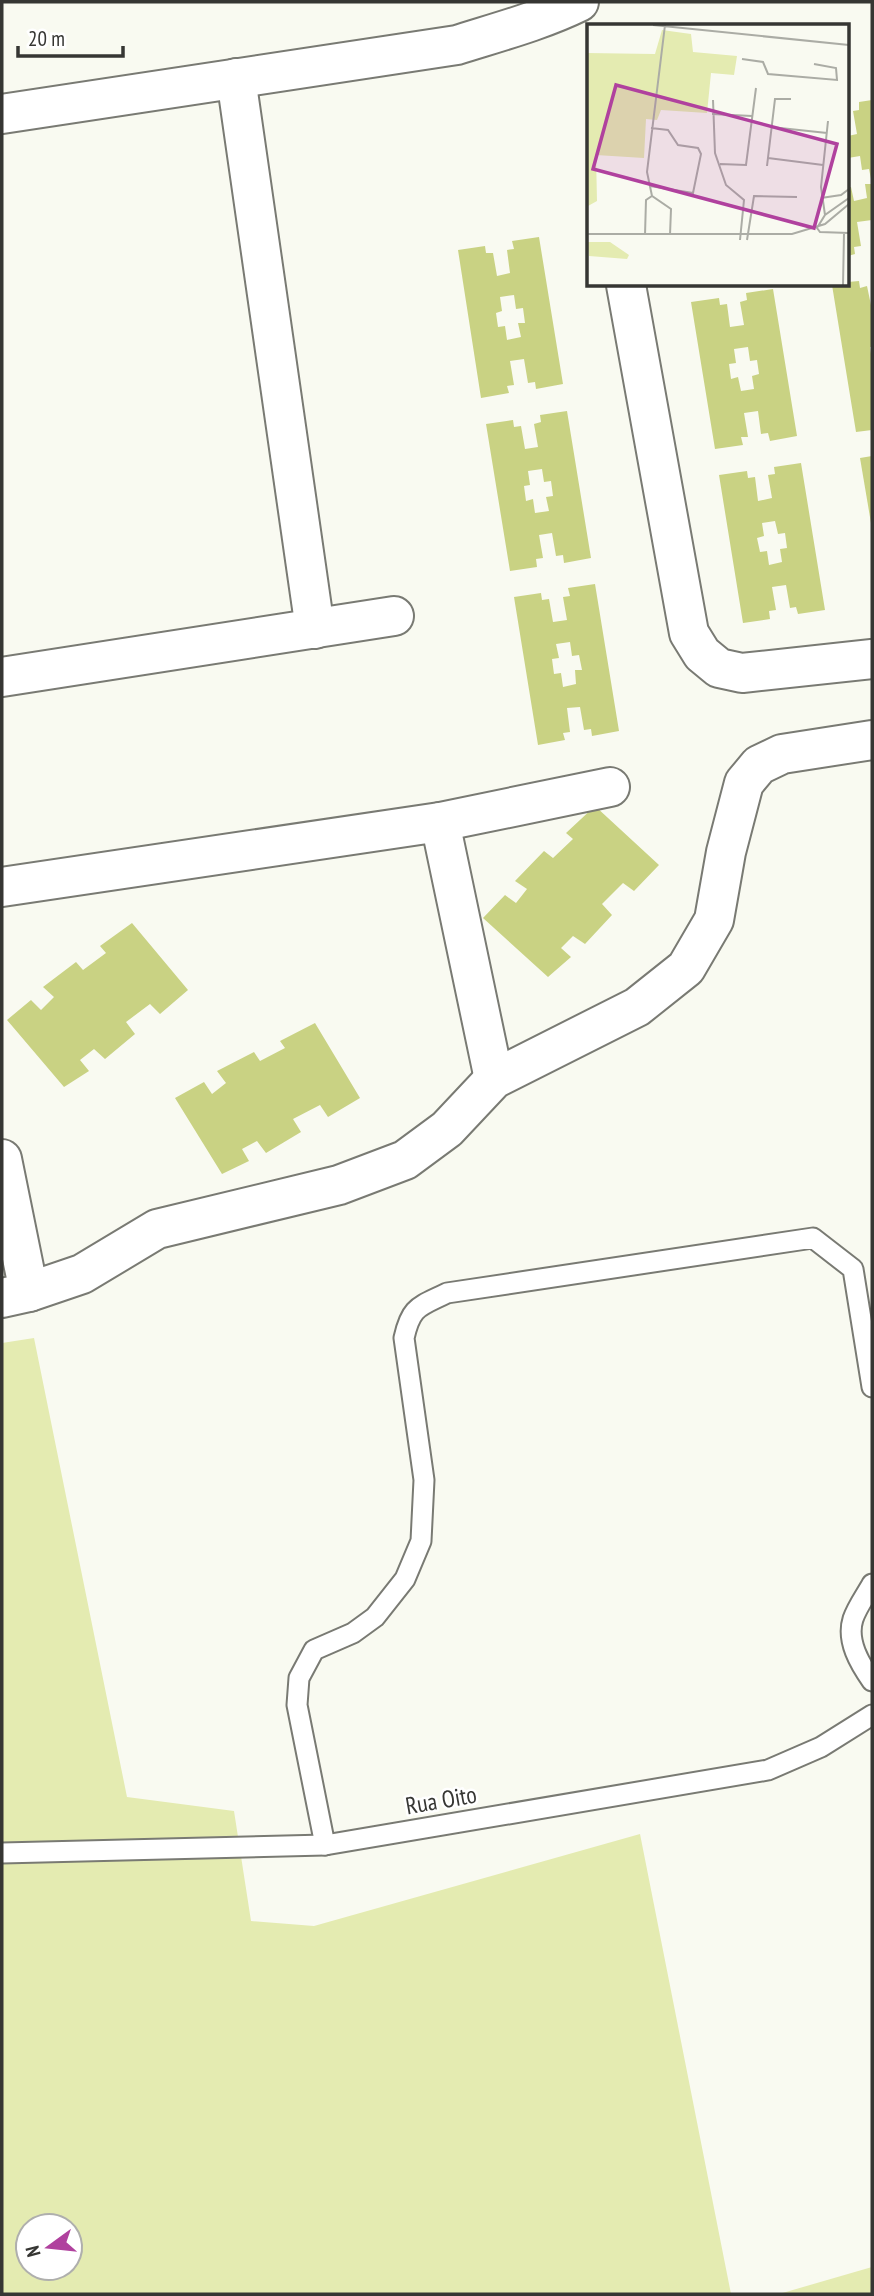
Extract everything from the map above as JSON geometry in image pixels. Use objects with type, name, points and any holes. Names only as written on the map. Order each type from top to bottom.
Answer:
[{"type":"street","points":[[2,114],[457,45],[551,8]]},
{"type":"street","points":[[236,78],[315,629]]},
{"type":"street","points":[[626,287],[689,633],[702,654],[719,668],[742,673],[872,659]]},
{"type":"street","points":[[2,676],[394,616]]},
{"type":"street","points":[[2,1159],[15,1295],[82,1274],[157,1229],[339,1185],[405,1160],[447,1129],[494,1079],[637,1007],[686,968],[714,920],[726,852],[744,783],[760,765],[782,754],[872,740]]},
{"type":"street","points":[[2,887],[440,822],[610,787]]},
{"type":"street","points":[[440,822],[494,1079]]},
{"type":"lane","points":[[325,1845],[296,1705],[299,1678],[314,1650],[353,1633],[375,1617],[405,1579],[421,1541],[424,1480],[404,1338],[408,1320],[416,1308],[447,1293],[813,1238],[853,1269],[872,1387]]},
{"type":"lane","points":[[872,1584],[852,1619],[852,1639],[858,1662],[872,1681]]},
{"type":"lane","name":"Rua Oito","points":[[2,1853],[325,1845],[768,1770],[821,1747],[872,1714]]},
{"type":"green space","points":[[34,1338],[127,1797],[234,1811],[251,1921],[314,1926],[640,1834],[731,2294],[2,2294],[2,1343]]},
{"type":"green space","points":[[872,2267],[872,2294],[779,2294]]},
{"type":"building","points":[[872,100],[871,179],[869,169],[862,170],[860,156],[850,158],[850,136],[857,134],[853,111],[859,110],[859,102]]},
{"type":"building","points":[[865,184],[872,184],[872,220],[857,222],[861,246],[854,247],[855,254],[850,255],[850,187],[854,201],[867,198]]},
{"type":"building","points":[[539,237],[563,384],[536,389],[535,382],[528,383],[524,359],[510,361],[514,385],[507,386],[509,393],[481,398],[458,250],[485,246],[486,253],[493,253],[497,276],[510,273],[507,250],[514,249],[512,241]],"holes":[[[514,295],[516,309],[523,308],[525,323],[518,323],[521,337],[507,340],[505,326],[498,327],[496,313],[502,311],[500,297]]]},
{"type":"building","points":[[859,281],[860,288],[867,286],[872,310],[872,430],[856,432],[832,287],[850,287],[850,282]]},
{"type":"building","points":[[773,289],[797,436],[770,441],[768,433],[761,434],[758,411],[744,413],[748,437],[741,437],[743,445],[715,449],[691,302],[719,298],[720,305],[727,304],[730,327],[744,325],[740,302],[747,300],[746,293]],"holes":[[[748,347],[750,361],[757,360],[759,374],[752,376],[754,389],[741,391],[738,377],[731,379],[729,364],[736,363],[734,349]]]},
{"type":"building","points":[[567,411],[591,558],[564,563],[563,555],[556,556],[552,533],[539,535],[543,558],[536,559],[537,567],[510,571],[486,424],[513,420],[514,427],[521,426],[525,449],[538,447],[534,424],[541,422],[540,415]],"holes":[[[542,469],[544,482],[551,481],[553,496],[546,497],[549,511],[535,513],[533,499],[526,501],[524,486],[530,485],[528,471]]]},
{"type":"building","points":[[872,456],[872,523],[871,523],[860,458]]},
{"type":"building","points":[[801,463],[825,610],[798,614],[796,607],[790,608],[786,585],[772,587],[776,610],[769,611],[770,619],[743,623],[719,475],[747,471],[748,478],[755,477],[758,501],[772,498],[768,475],[775,474],[774,467]],"holes":[[[775,521],[778,534],[785,533],[787,548],[780,549],[782,562],[769,565],[767,551],[760,552],[757,538],[764,536],[762,523]]]},
{"type":"building","points":[[595,584],[619,731],[592,736],[591,729],[584,730],[580,707],[567,708],[570,732],[563,733],[565,740],[538,745],[514,597],[541,593],[542,600],[549,599],[553,622],[567,620],[563,597],[570,596],[568,588]],"holes":[[[570,642],[572,656],[579,655],[582,670],[575,670],[576,684],[563,687],[561,673],[554,674],[552,659],[559,658],[556,644]]]},
{"type":"building","points":[[595,806],[659,865],[634,891],[623,883],[602,904],[612,915],[585,944],[573,936],[561,948],[571,957],[548,977],[483,918],[505,895],[516,903],[527,889],[515,881],[544,851],[553,858],[573,839],[566,833]]},
{"type":"building","points":[[132,923],[188,990],[160,1014],[150,1004],[126,1022],[135,1034],[105,1059],[94,1049],[80,1060],[89,1071],[64,1087],[7,1020],[31,1000],[41,1010],[54,997],[43,987],[76,962],[83,970],[106,953],[100,946]]},
{"type":"building","points":[[315,1023],[360,1098],[328,1117],[320,1105],[293,1119],[301,1132],[266,1153],[257,1141],[242,1149],[249,1161],[222,1174],[175,1098],[204,1082],[212,1094],[226,1083],[217,1071],[254,1052],[260,1061],[285,1048],[280,1041]]}]
